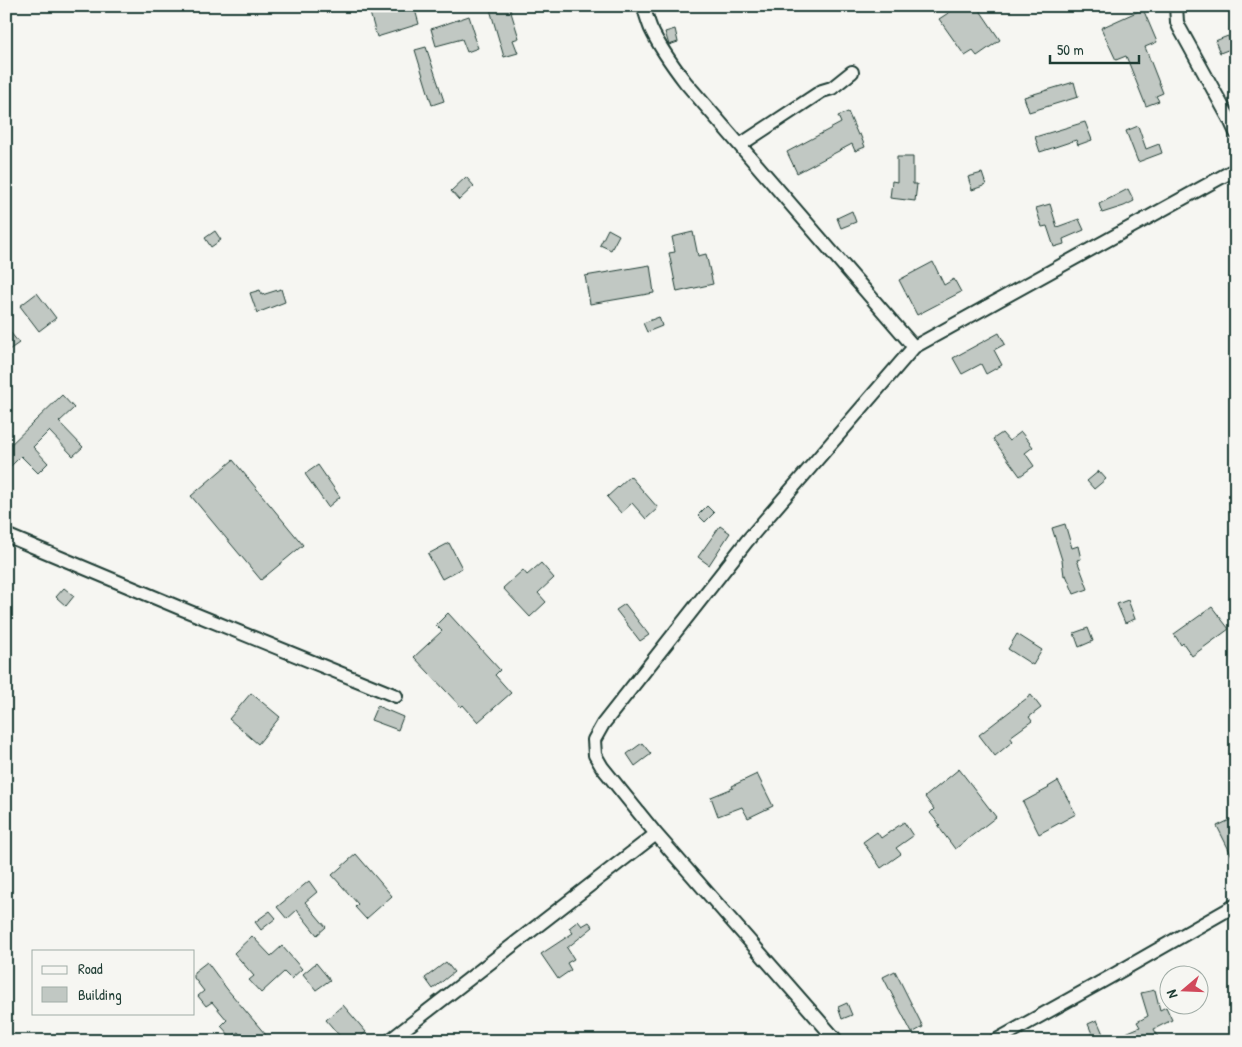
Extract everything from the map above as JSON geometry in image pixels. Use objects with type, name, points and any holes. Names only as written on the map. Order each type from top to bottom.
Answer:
[{"type":"street","points":[[643,6],[652,29],[674,67],[686,83],[914,347]]},
{"type":"street","points":[[1176,6],[1179,27],[1236,133]]},
{"type":"street","points":[[740,145],[822,91],[832,88],[852,72]]},
{"type":"street","points":[[837,1041],[656,834],[602,767],[595,756],[594,740],[603,724],[747,541],[914,347],[1236,169]]},
{"type":"street","points":[[6,535],[396,696]]},
{"type":"street","points":[[389,1041],[656,834]]},
{"type":"street","points":[[994,1041],[1236,905]]},
{"type":"building","points":[[368,6],[414,6],[419,24],[377,37]]},
{"type":"building","points":[[489,6],[509,6],[519,38],[513,40],[518,53],[504,57]]},
{"type":"building","points":[[959,6],[977,6],[1000,40],[977,56],[973,51],[965,56],[939,19]]},
{"type":"building","points":[[1143,9],[1157,42],[1145,47],[1163,93],[1156,96],[1159,101],[1146,106],[1126,56],[1116,60],[1101,28]]},
{"type":"building","points":[[469,16],[478,48],[467,52],[462,39],[436,46],[431,29]]},
{"type":"building","points":[[675,29],[678,42],[669,45],[665,32]]},
{"type":"building","points":[[1228,36],[1233,48],[1220,53],[1215,41]]},
{"type":"building","points":[[426,47],[444,101],[432,105],[415,50]]},
{"type":"building","points":[[1074,82],[1078,97],[1029,112],[1024,97]]},
{"type":"building","points":[[848,112],[865,147],[855,151],[852,144],[797,173],[787,152],[841,123],[838,116]]},
{"type":"building","points":[[1085,122],[1092,140],[1078,145],[1076,140],[1040,152],[1035,137]]},
{"type":"building","points":[[1138,126],[1146,149],[1159,144],[1162,153],[1138,162],[1126,131]]},
{"type":"building","points":[[897,157],[913,157],[913,184],[917,184],[915,201],[890,198],[892,181],[897,182]]},
{"type":"building","points":[[982,173],[986,185],[972,190],[968,177]]},
{"type":"building","points":[[466,177],[474,186],[459,200],[451,191]]},
{"type":"building","points":[[1128,189],[1134,201],[1102,213],[1099,204]]},
{"type":"building","points":[[1050,204],[1057,227],[1079,219],[1084,230],[1063,239],[1064,244],[1054,247],[1047,226],[1042,227],[1036,208]]},
{"type":"building","points":[[852,211],[856,222],[841,228],[837,218]]},
{"type":"building","points":[[608,229],[619,235],[611,250],[600,245]]},
{"type":"building","points":[[215,231],[221,240],[211,247],[205,238]]},
{"type":"building","points":[[693,232],[698,256],[706,254],[713,284],[677,292],[669,253],[675,252],[672,237]]},
{"type":"building","points":[[933,262],[944,285],[954,279],[961,292],[917,315],[899,280]]},
{"type":"building","points":[[650,265],[654,293],[590,304],[585,276]]},
{"type":"building","points":[[281,289],[285,302],[257,313],[250,293],[260,290],[262,295]]},
{"type":"building","points":[[37,293],[56,318],[39,331],[20,306]]},
{"type":"building","points":[[659,317],[662,326],[647,332],[643,323]]},
{"type":"building","points":[[6,327],[19,343],[6,352]]},
{"type":"building","points":[[999,333],[1005,344],[994,350],[1002,365],[986,374],[981,364],[962,374],[953,358]]},
{"type":"building","points":[[62,395],[74,408],[59,422],[83,447],[73,456],[49,431],[33,447],[48,463],[38,473],[21,456],[11,466],[6,461],[6,449]]},
{"type":"building","points":[[1021,432],[1033,447],[1025,453],[1034,466],[1020,476],[993,439],[1002,433],[1009,441]]},
{"type":"building","points":[[233,460],[303,545],[261,580],[191,496]]},
{"type":"building","points":[[318,465],[340,497],[328,507],[305,474]]},
{"type":"building","points":[[1099,471],[1106,479],[1094,489],[1087,481]]},
{"type":"building","points":[[630,476],[658,508],[646,519],[632,503],[621,513],[607,497]]},
{"type":"building","points":[[707,506],[714,513],[705,522],[698,515]]},
{"type":"building","points":[[1065,524],[1072,548],[1078,546],[1081,559],[1077,560],[1088,589],[1074,594],[1066,575],[1064,576],[1062,560],[1052,528]]},
{"type":"building","points":[[720,526],[730,533],[709,565],[698,557]]},
{"type":"building","points":[[449,543],[462,568],[442,579],[428,554]]},
{"type":"building","points":[[541,563],[554,578],[538,593],[546,602],[530,617],[503,588],[523,570],[527,575]]},
{"type":"building","points":[[64,588],[74,596],[66,606],[56,597]]},
{"type":"building","points":[[1128,600],[1135,619],[1125,623],[1117,604]]},
{"type":"building","points":[[625,604],[649,635],[640,641],[616,610]]},
{"type":"building","points":[[1212,607],[1229,629],[1192,656],[1183,643],[1181,645],[1174,634]]},
{"type":"building","points":[[448,613],[500,670],[495,675],[511,693],[478,722],[463,705],[461,707],[414,657],[442,631],[436,625]]},
{"type":"building","points":[[1088,628],[1093,641],[1079,647],[1074,633]]},
{"type":"building","points":[[1017,634],[1042,650],[1033,665],[1008,649]]},
{"type":"building","points":[[251,693],[280,717],[258,744],[229,719]]},
{"type":"building","points":[[1031,695],[1041,708],[1029,717],[1032,721],[1010,737],[1013,741],[995,756],[979,735]]},
{"type":"building","points":[[377,706],[403,717],[398,730],[371,720]]},
{"type":"building","points":[[642,743],[651,754],[635,766],[627,754]]},
{"type":"building","points":[[959,769],[996,817],[955,849],[930,813],[934,809],[925,797]]},
{"type":"building","points":[[757,774],[773,806],[748,818],[742,807],[718,816],[711,797],[733,788],[732,786]]},
{"type":"building","points":[[1058,781],[1076,814],[1039,834],[1023,802]]},
{"type":"building","points":[[1232,819],[1236,827],[1236,864],[1217,826]]},
{"type":"building","points":[[904,822],[913,836],[896,848],[901,854],[881,868],[863,842],[877,832],[881,838]]},
{"type":"building","points":[[356,854],[392,896],[366,919],[355,907],[358,904],[332,875]]},
{"type":"building","points":[[309,881],[317,892],[305,902],[326,927],[317,935],[297,910],[287,919],[277,907]]},
{"type":"building","points":[[270,911],[276,918],[261,930],[255,922]]},
{"type":"building","points":[[578,921],[582,926],[589,922],[593,927],[567,948],[574,959],[567,963],[571,970],[558,979],[541,954],[573,933],[569,928]]},
{"type":"building","points":[[252,936],[271,956],[282,946],[302,969],[291,979],[284,972],[261,993],[249,980],[254,976],[234,953]]},
{"type":"building","points":[[207,962],[271,1041],[246,1041],[238,1032],[231,1037],[221,1026],[227,1020],[212,1002],[206,1006],[198,996],[204,991],[195,979],[195,971]]},
{"type":"building","points":[[446,962],[454,972],[433,989],[425,978]]},
{"type":"building","points":[[316,963],[330,980],[316,990],[303,974]]},
{"type":"building","points":[[895,971],[923,1027],[912,1033],[883,977]]},
{"type":"building","points":[[1155,990],[1160,1014],[1169,1014],[1172,1020],[1154,1029],[1160,1041],[1107,1041],[1140,1027],[1137,1022],[1148,1016],[1141,993]]},
{"type":"building","points":[[847,1003],[852,1015],[842,1019],[838,1007]]},
{"type":"building","points":[[343,1005],[366,1032],[356,1041],[344,1041],[326,1020]]},
{"type":"building","points":[[1097,1020],[1106,1041],[1095,1041],[1088,1024]]}]
